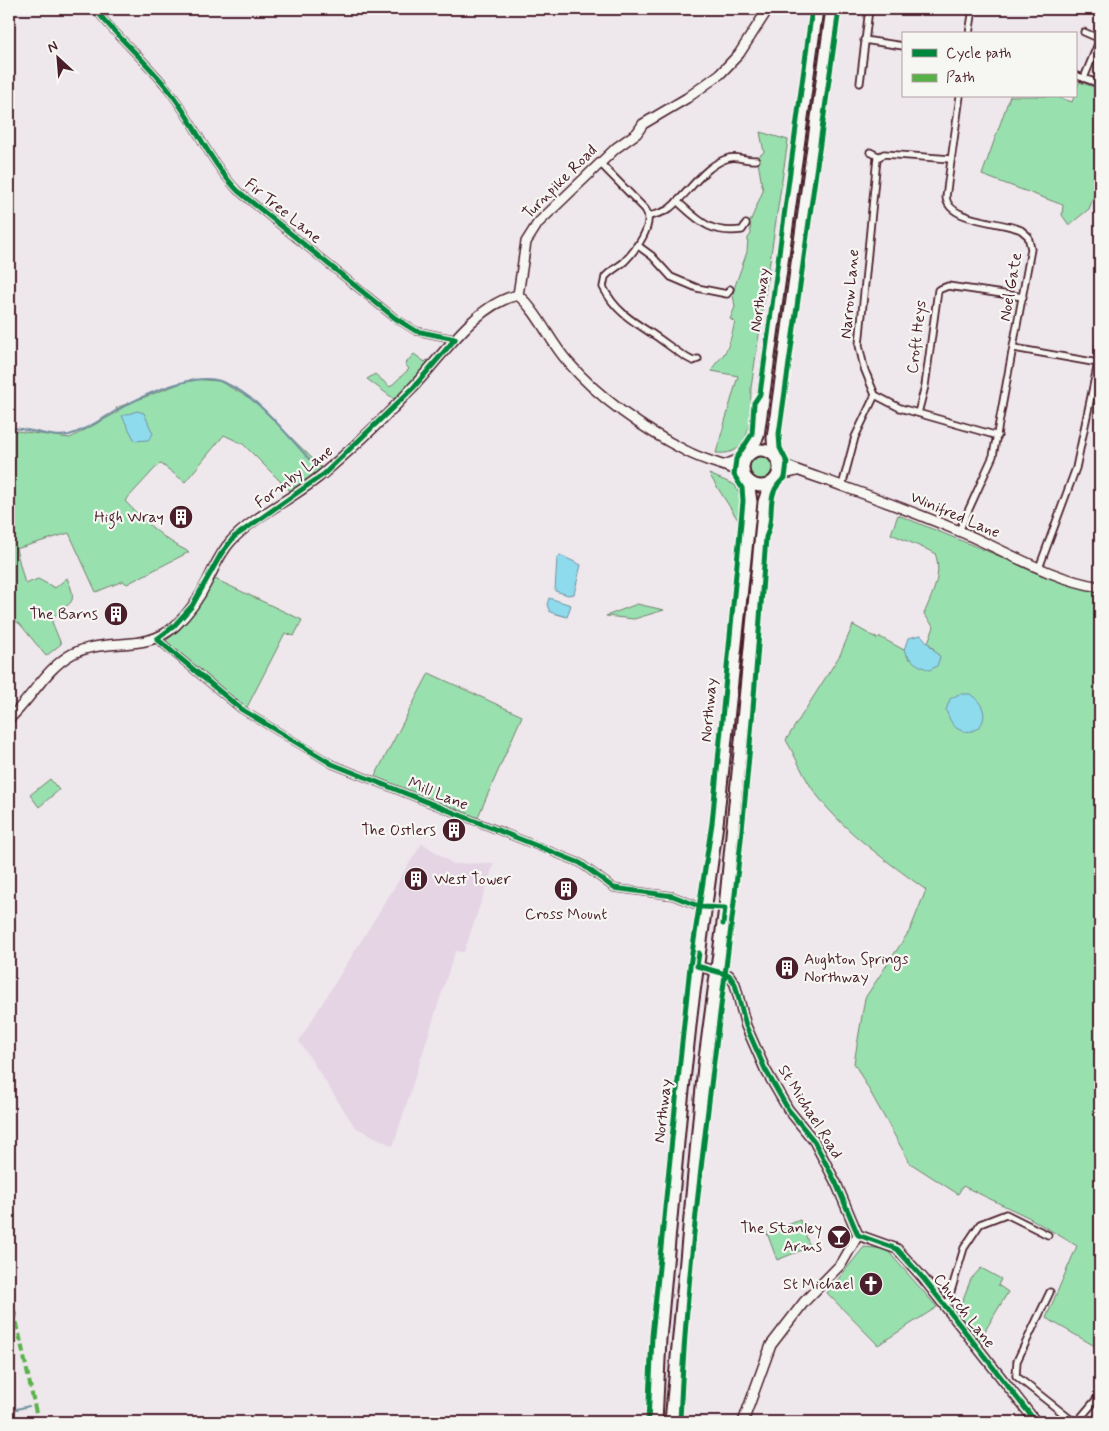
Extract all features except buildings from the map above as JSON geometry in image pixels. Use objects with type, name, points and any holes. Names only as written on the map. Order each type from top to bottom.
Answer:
[{"type":"highway","name":"Northway","points":[[748,454],[758,436],[817,9]]},
{"type":"highway","name":"Northway","points":[[776,458],[774,428],[832,9]]},
{"type":"highway","points":[[763,449],[776,458],[774,480],[759,486],[745,477],[742,467],[748,454],[763,449]]},
{"type":"highway","name":"Northway","points":[[656,1422],[660,1339],[670,1222],[697,966],[706,906],[751,502],[745,477]]},
{"type":"highway","name":"Northway","points":[[671,1422],[704,1064],[725,908],[764,502],[774,480]]},
{"type":"highway","points":[[706,906],[725,908]]},
{"type":"street","name":"Fir Tree Lane","points":[[95,9],[109,27],[167,87],[184,110],[223,176],[238,191],[395,318],[416,331],[455,339]]},
{"type":"street","name":"Turnpike Road","points":[[518,295],[521,286],[524,249],[532,232],[600,162],[623,142],[637,133],[642,124],[688,98],[720,74],[740,54],[768,9]]},
{"type":"street","points":[[860,83],[864,40],[870,9]]},
{"type":"street","points":[[969,32],[973,9]]},
{"type":"street","points":[[1084,32],[1100,39],[1084,78]]},
{"type":"street","points":[[864,40],[902,46]]},
{"type":"street","points":[[1076,75],[1100,84]]},
{"type":"street","name":"Noel Gate","points":[[959,531],[993,456],[1031,250],[1030,240],[1025,233],[1017,228],[952,210],[946,197],[960,98]]},
{"type":"street","points":[[870,152],[878,156],[884,154],[951,159]]},
{"type":"street","name":"Narrow Lane","points":[[875,395],[864,368],[859,345],[878,156]]},
{"type":"street","points":[[648,216],[666,210],[717,164],[734,158],[748,164],[756,160]]},
{"type":"street","points":[[600,162],[645,209],[648,216],[646,228],[637,245],[623,263],[604,277],[603,287],[614,304],[629,320],[654,335],[670,349],[696,360],[694,369]]},
{"type":"street","points":[[677,201],[700,223],[710,228],[721,231],[744,232],[746,224]]},
{"type":"street","points":[[637,245],[652,256],[671,277],[697,288],[729,294]]},
{"type":"street","name":"Croft Heys","points":[[918,413],[925,386],[938,290],[948,286],[1023,297]]},
{"type":"street","name":"Formby Lane","points":[[9,718],[60,662],[73,654],[91,648],[157,639],[174,627],[192,606],[221,554],[234,537],[324,474],[413,388],[455,339],[496,304],[518,295]]},
{"type":"street","points":[[518,295],[530,307],[567,361],[592,386],[638,422],[687,452],[725,465],[745,477]]},
{"type":"street","points":[[1039,568],[1076,468],[1098,363],[1100,338]]},
{"type":"street","points":[[1014,348],[1098,363]]},
{"type":"street","points":[[842,486],[855,437],[875,395],[900,408],[998,436]]},
{"type":"street","points":[[725,465],[748,454]]},
{"type":"street","name":"Winifred Lane","points":[[776,458],[797,471],[842,486],[959,531],[1039,568],[1078,583],[1100,587]]},
{"type":"street","points":[[774,480],[797,471]]},
{"type":"street","name":"Mill Lane","points":[[157,639],[241,709],[276,732],[332,764],[580,863],[614,888],[673,896],[701,907],[706,906]]},
{"type":"street","points":[[697,966],[718,970]]},
{"type":"street","name":"St Michael Road","points":[[718,970],[728,975],[735,984],[746,1026],[765,1070],[788,1109],[814,1141],[836,1183],[858,1235]]},
{"type":"street","points":[[946,1308],[964,1248],[980,1224],[1006,1214],[1048,1235]]},
{"type":"street","points":[[743,1422],[771,1345],[804,1302],[842,1263],[858,1235]]},
{"type":"street","name":"Church Lane","points":[[858,1235],[897,1249],[1036,1422]]},
{"type":"street","points":[[1050,1292],[1018,1361],[1016,1376],[1076,1422],[1099,1396]]},
{"type":"shaded area","points":[[422,843],[453,864],[494,863],[464,952],[455,951],[393,1146],[355,1127],[299,1041]]},
{"type":"green space","points":[[822,9],[829,9],[778,370],[772,369]]},
{"type":"green space","points":[[1079,82],[1100,89],[1100,195],[1095,193],[1089,209],[1069,225],[1062,215],[1063,205],[982,175],[1009,98],[1061,98],[1072,102],[1073,98],[1076,98]]},
{"type":"green space","points":[[760,132],[788,140],[751,388],[750,421],[744,441],[737,448],[728,452],[716,453],[738,376],[712,371],[731,339],[735,322],[730,319],[735,307],[733,294],[747,252],[748,238],[751,234],[750,222],[763,191],[758,162],[758,157],[764,152]]},
{"type":"green space","points":[[414,354],[425,362],[427,360],[431,362],[394,399],[367,379],[375,374],[390,387],[409,369],[405,364]]},
{"type":"green space","points":[[192,379],[219,381],[253,400],[326,472],[292,493],[243,444],[224,435],[185,482],[160,463],[125,501],[155,530],[189,552],[127,584],[123,581],[96,592],[69,533],[16,549],[25,584],[38,579],[55,588],[67,578],[73,596],[71,601],[60,610],[52,622],[61,644],[46,656],[20,624],[9,617],[9,430],[70,438],[118,412],[116,408]]},
{"type":"green space","points":[[761,454],[771,458],[775,468],[771,478],[761,482],[751,478],[747,468],[751,458]]},
{"type":"green space","points":[[709,474],[735,485],[741,498],[738,520]]},
{"type":"green space","points":[[898,515],[1041,573],[1084,588],[1100,591],[1100,1349],[1046,1318],[1077,1246],[1028,1217],[963,1186],[958,1194],[910,1163],[854,1063],[865,998],[910,930],[926,890],[867,846],[827,808],[808,781],[786,740],[840,655],[853,625],[878,639],[880,637],[904,650],[909,659],[940,657],[928,642],[934,627],[924,614],[937,577],[938,569],[935,553],[891,534]]},
{"type":"green space","points":[[215,579],[302,620],[294,636],[285,633],[246,709],[166,641],[187,621]]},
{"type":"green space","points":[[637,604],[664,610],[634,619],[606,616]]},
{"type":"green space","points":[[429,673],[522,716],[477,819],[374,778]]},
{"type":"green space","points":[[50,779],[59,790],[39,807],[30,795]]},
{"type":"green space","points":[[800,1220],[810,1247],[777,1260],[767,1233]]},
{"type":"green space","points":[[864,1247],[886,1249],[937,1307],[878,1345],[827,1293]]},
{"type":"green space","points":[[981,1268],[1001,1279],[998,1285],[1008,1292],[976,1346],[955,1319],[971,1279]]},
{"type":"water","points":[[137,411],[144,413],[153,434],[148,440],[135,441],[122,416]]},
{"type":"water","points":[[560,555],[581,565],[574,594],[568,595],[555,591],[557,558]]},
{"type":"water","points":[[549,598],[571,605],[567,617],[550,612],[547,605]]},
{"type":"water","points":[[921,635],[940,657],[937,666],[930,670],[915,663],[904,650],[908,638]]},
{"type":"water","points":[[959,694],[970,694],[983,709],[982,723],[972,731],[956,728],[950,721],[946,710],[950,699]]},
{"type":"waterway","points":[[9,428],[62,436],[69,435],[154,392],[189,381],[211,379],[233,387],[258,404],[310,460]]},
{"type":"waterway","points":[[9,1411],[29,1406]]},
{"type":"marked path","points":[[9,1287],[38,1422]]},
{"type":"cycle path","points":[[95,9],[167,88],[209,153],[238,191],[395,318],[416,331],[455,339]]},
{"type":"cycle path","points":[[648,1422],[652,1336],[675,1109],[690,966],[712,823],[743,501],[742,488],[734,475],[736,459],[752,434],[754,403],[760,394],[812,9]]},
{"type":"cycle path","points":[[680,1422],[683,1358],[694,1230],[743,818],[766,537],[771,521],[774,491],[785,478],[787,462],[780,448],[779,434],[839,9]]},
{"type":"cycle path","points":[[455,339],[413,388],[324,474],[234,537],[221,554],[192,606],[173,627],[157,639],[241,709],[332,764],[580,863],[614,888],[673,896],[701,907],[725,908],[723,924]]},
{"type":"cycle path","points":[[699,953],[697,966],[729,975],[735,984],[746,1026],[765,1069],[788,1109],[814,1141],[836,1183],[858,1235],[897,1249],[923,1278],[1036,1422]]},
{"type":"place","name":"High Wray","points":[[181,517]]},
{"type":"place","name":"The Barns","points":[[116,614]]},
{"type":"place","name":"The Ostlers","points":[[454,830]]},
{"type":"place","name":"West Tower","points":[[416,879]]},
{"type":"place","name":"Cross Mount","points":[[566,889]]},
{"type":"place","name":"Aughton Springs Northway","points":[[787,968]]},
{"type":"place","name":"The Stanley Arms","points":[[839,1237]]},
{"type":"place","name":"St Michael","points":[[871,1284]]}]
